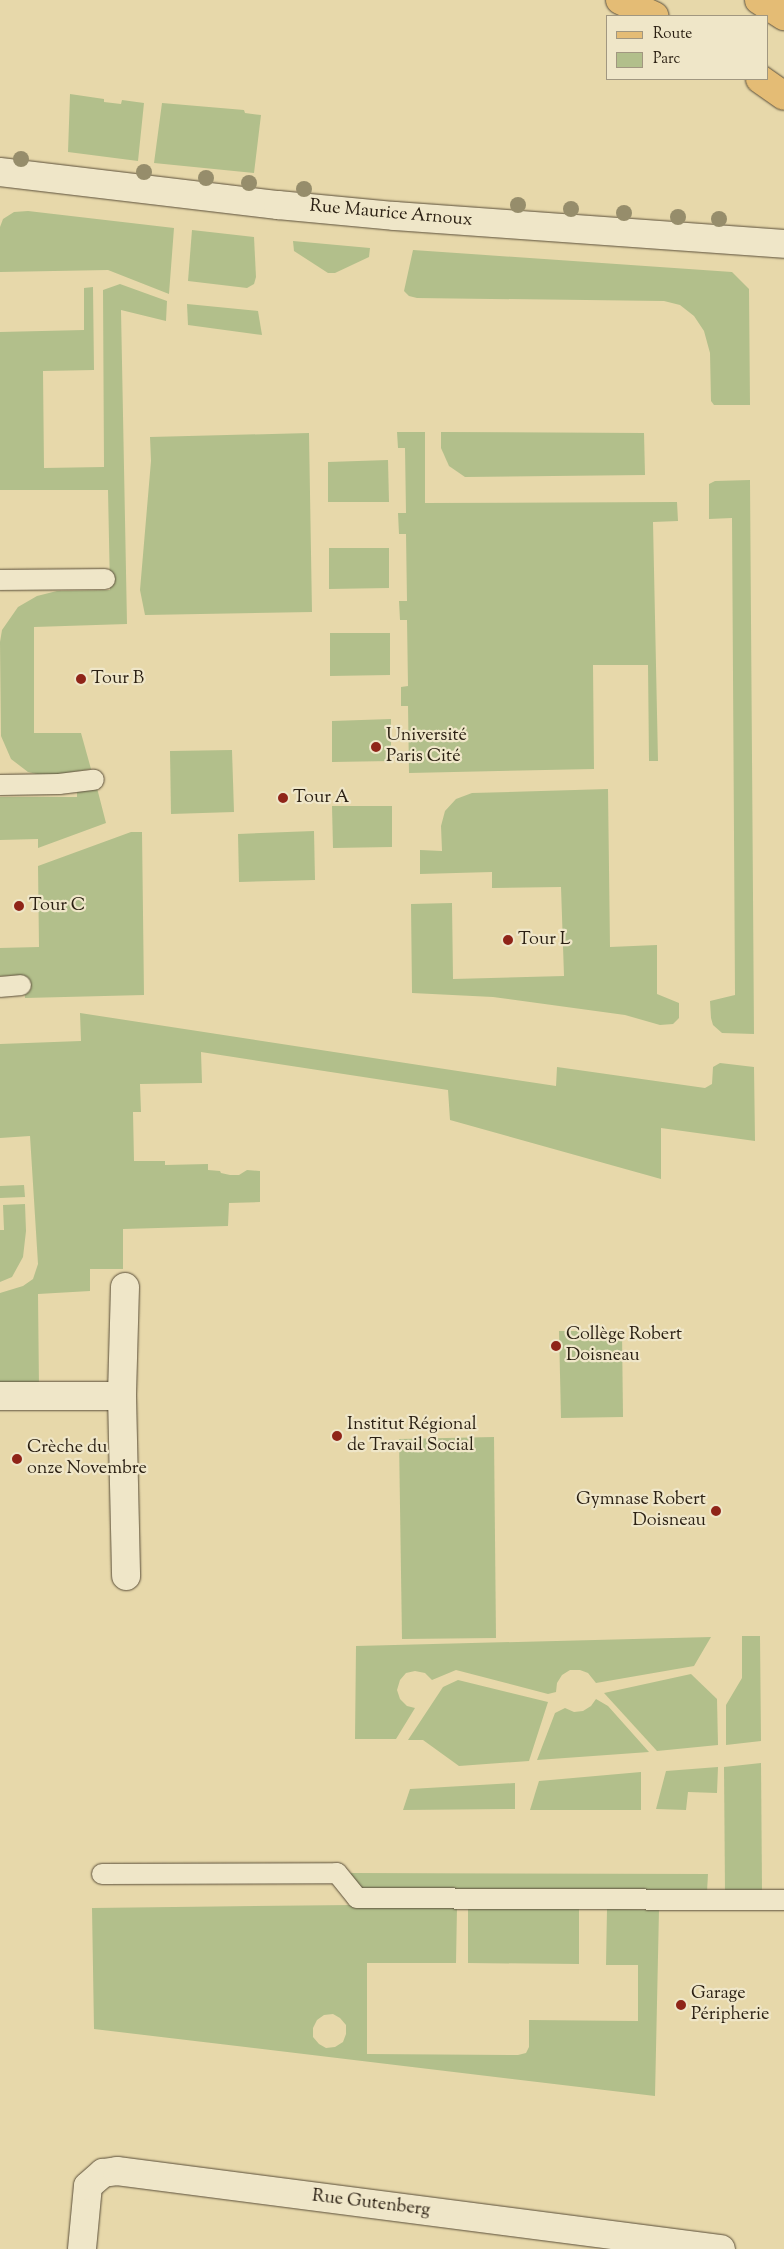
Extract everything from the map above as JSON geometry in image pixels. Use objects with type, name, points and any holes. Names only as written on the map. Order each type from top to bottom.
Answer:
[{"type":"main road","points":[[620,0],[652,15]]},
{"type":"main road","points":[[759,0],[784,16]]},
{"type":"main road","points":[[761,80],[784,96]]},
{"type":"street","name":"Rue Maurice Arnoux","points":[[0,172],[385,215],[784,244]]},
{"type":"street","points":[[125,1287],[122,1396],[126,1576]]},
{"type":"street","points":[[0,1396],[122,1396]]},
{"type":"street","name":"Rue Gutenberg","points":[[82,2249],[88,2186],[103,2173],[117,2171],[721,2249]]},
{"type":"lane","points":[[0,580],[105,580]]},
{"type":"lane","points":[[0,785],[59,784],[94,780]]},
{"type":"lane","points":[[0,987],[21,985]]},
{"type":"lane","points":[[102,1874],[338,1873],[357,1898],[784,1900]]},
{"type":"green space","points":[[70,94],[104,99],[104,102],[121,104],[122,100],[144,103],[138,161],[68,152]]},
{"type":"green space","points":[[162,103],[244,110],[245,113],[261,115],[254,173],[154,163]]},
{"type":"green space","points":[[28,211],[174,228],[169,294],[108,270],[0,272],[0,227],[3,219],[14,212]]},
{"type":"green space","points":[[192,230],[254,237],[256,277],[254,284],[247,288],[188,281]]},
{"type":"green space","points":[[293,241],[370,248],[369,257],[335,273],[328,273],[294,251]]},
{"type":"green space","points":[[413,250],[732,272],[749,289],[750,405],[714,405],[711,401],[710,353],[704,331],[694,316],[680,305],[664,301],[417,298],[409,296],[404,291]]},
{"type":"green space","points":[[120,284],[167,301],[166,321],[121,310],[127,624],[34,627],[34,733],[81,733],[91,769],[46,776],[28,772],[11,759],[1,736],[0,642],[2,630],[18,607],[37,596],[57,591],[110,590],[108,490],[0,490],[0,332],[84,330],[84,288],[93,287],[94,370],[43,371],[44,468],[104,467],[103,290]]},
{"type":"green space","points":[[187,304],[258,311],[262,335],[188,325]]},
{"type":"green space","points":[[397,432],[425,432],[425,503],[677,502],[678,521],[653,522],[658,761],[649,761],[648,665],[593,665],[594,769],[409,773],[408,706],[401,706],[401,687],[408,686],[407,620],[400,620],[399,601],[407,601],[406,534],[399,534],[398,513],[406,513],[405,448],[398,448]]},
{"type":"green space","points":[[441,432],[644,433],[645,475],[465,477],[449,466],[441,448]]},
{"type":"green space","points":[[309,433],[312,612],[145,615],[140,590],[151,461],[150,437]]},
{"type":"green space","points":[[388,460],[389,502],[328,502],[328,462]]},
{"type":"green space","points":[[750,480],[754,1034],[722,1033],[713,1025],[710,1001],[735,995],[732,518],[709,519],[709,484],[715,481]]},
{"type":"green space","points":[[329,548],[389,548],[389,588],[329,589]]},
{"type":"green space","points":[[330,633],[390,633],[390,675],[330,676]]},
{"type":"green space","points":[[391,719],[391,761],[332,762],[332,721]]},
{"type":"green space","points":[[232,750],[234,812],[171,814],[170,751]]},
{"type":"green space","points":[[77,787],[97,788],[106,823],[38,848],[38,839],[0,840],[0,797],[77,797]]},
{"type":"green space","points":[[608,789],[610,947],[657,945],[657,994],[679,1003],[679,1018],[673,1024],[660,1025],[625,1015],[493,997],[412,993],[411,904],[452,903],[453,979],[564,976],[561,887],[492,888],[492,872],[420,874],[420,850],[442,851],[441,826],[445,811],[456,799],[472,793]]},
{"type":"green space","points":[[332,806],[392,806],[392,847],[333,848]]},
{"type":"green space","points":[[314,831],[315,880],[239,882],[238,834]]},
{"type":"green space","points":[[131,832],[142,832],[144,995],[25,998],[23,975],[0,976],[0,948],[39,947],[38,866]]},
{"type":"green space","points":[[80,1013],[556,1086],[557,1067],[705,1088],[712,1084],[713,1067],[720,1063],[754,1067],[755,1141],[661,1128],[661,1179],[450,1120],[448,1090],[201,1052],[202,1083],[140,1084],[141,1112],[133,1112],[134,1161],[165,1161],[165,1165],[208,1164],[208,1170],[220,1171],[230,1175],[239,1175],[247,1170],[260,1171],[260,1202],[229,1203],[228,1226],[123,1229],[123,1269],[90,1269],[90,1291],[38,1294],[39,1388],[0,1388],[0,1293],[23,1286],[33,1279],[38,1264],[30,1136],[0,1138],[0,1044],[81,1041]]},
{"type":"green space","points":[[24,1185],[25,1197],[0,1198],[0,1186]]},
{"type":"green space","points":[[25,1204],[26,1231],[23,1257],[12,1277],[0,1282],[0,1230],[4,1230],[3,1205]]},
{"type":"green space","points":[[559,1331],[622,1331],[623,1417],[561,1418]]},
{"type":"green space","points":[[494,1437],[496,1638],[402,1639],[399,1439]]},
{"type":"green space","points":[[742,1636],[760,1636],[761,1741],[726,1745],[726,1705],[742,1678]]},
{"type":"green space","points":[[711,1637],[694,1666],[596,1683],[588,1673],[580,1670],[570,1670],[562,1675],[557,1683],[556,1692],[548,1694],[456,1670],[432,1680],[425,1673],[415,1671],[406,1673],[400,1680],[397,1690],[400,1699],[407,1706],[415,1708],[396,1739],[355,1739],[356,1646]]},
{"type":"green space","points":[[691,1674],[717,1699],[718,1745],[657,1751],[604,1693]]},
{"type":"green space","points":[[458,1680],[548,1702],[529,1761],[459,1766],[423,1740],[408,1740],[443,1687]]},
{"type":"green space","points":[[596,1699],[608,1706],[649,1752],[537,1760],[555,1713],[565,1708],[574,1712],[583,1711],[591,1706]]},
{"type":"green space","points":[[761,1763],[762,1890],[725,1891],[724,1767]]},
{"type":"green space","points":[[718,1767],[717,1793],[688,1792],[686,1810],[656,1809],[666,1771]]},
{"type":"green space","points":[[641,1772],[641,1810],[530,1810],[539,1781]]},
{"type":"green space","points":[[515,1783],[515,1809],[403,1810],[410,1789]]},
{"type":"green space","points":[[351,1873],[708,1874],[707,1892],[351,1891]]},
{"type":"green space","points":[[351,1905],[457,1907],[456,1963],[367,1963],[367,2054],[518,2055],[526,2053],[529,2047],[529,2020],[638,2021],[638,1965],[606,1965],[607,1909],[659,1910],[655,2096],[94,2029],[92,1908]],"holes":[[[333,2014],[346,2025],[346,2034],[343,2042],[335,2047],[326,2048],[319,2044],[313,2037],[313,2028],[317,2020],[324,2015]]]},
{"type":"green space","points":[[468,1907],[579,1909],[579,1964],[468,1963]]},
{"type":"place","name":"Tour B","points":[[81,679]]},
{"type":"place","name":"Université Paris Cité","points":[[376,747]]},
{"type":"place","name":"Tour A","points":[[283,798]]},
{"type":"place","name":"Tour C","points":[[19,906]]},
{"type":"place","name":"Tour L","points":[[508,940]]},
{"type":"place","name":"Collège Robert Doisneau","points":[[556,1346]]},
{"type":"place","name":"Institut Régional de Travail Social","points":[[337,1436]]},
{"type":"place","name":"Crèche du onze Novembre","points":[[17,1459]]},
{"type":"place","name":"Gymnase Robert Doisneau","points":[[716,1511]]},
{"type":"place","name":"Garage Péripherie","points":[[681,2005]]}]
